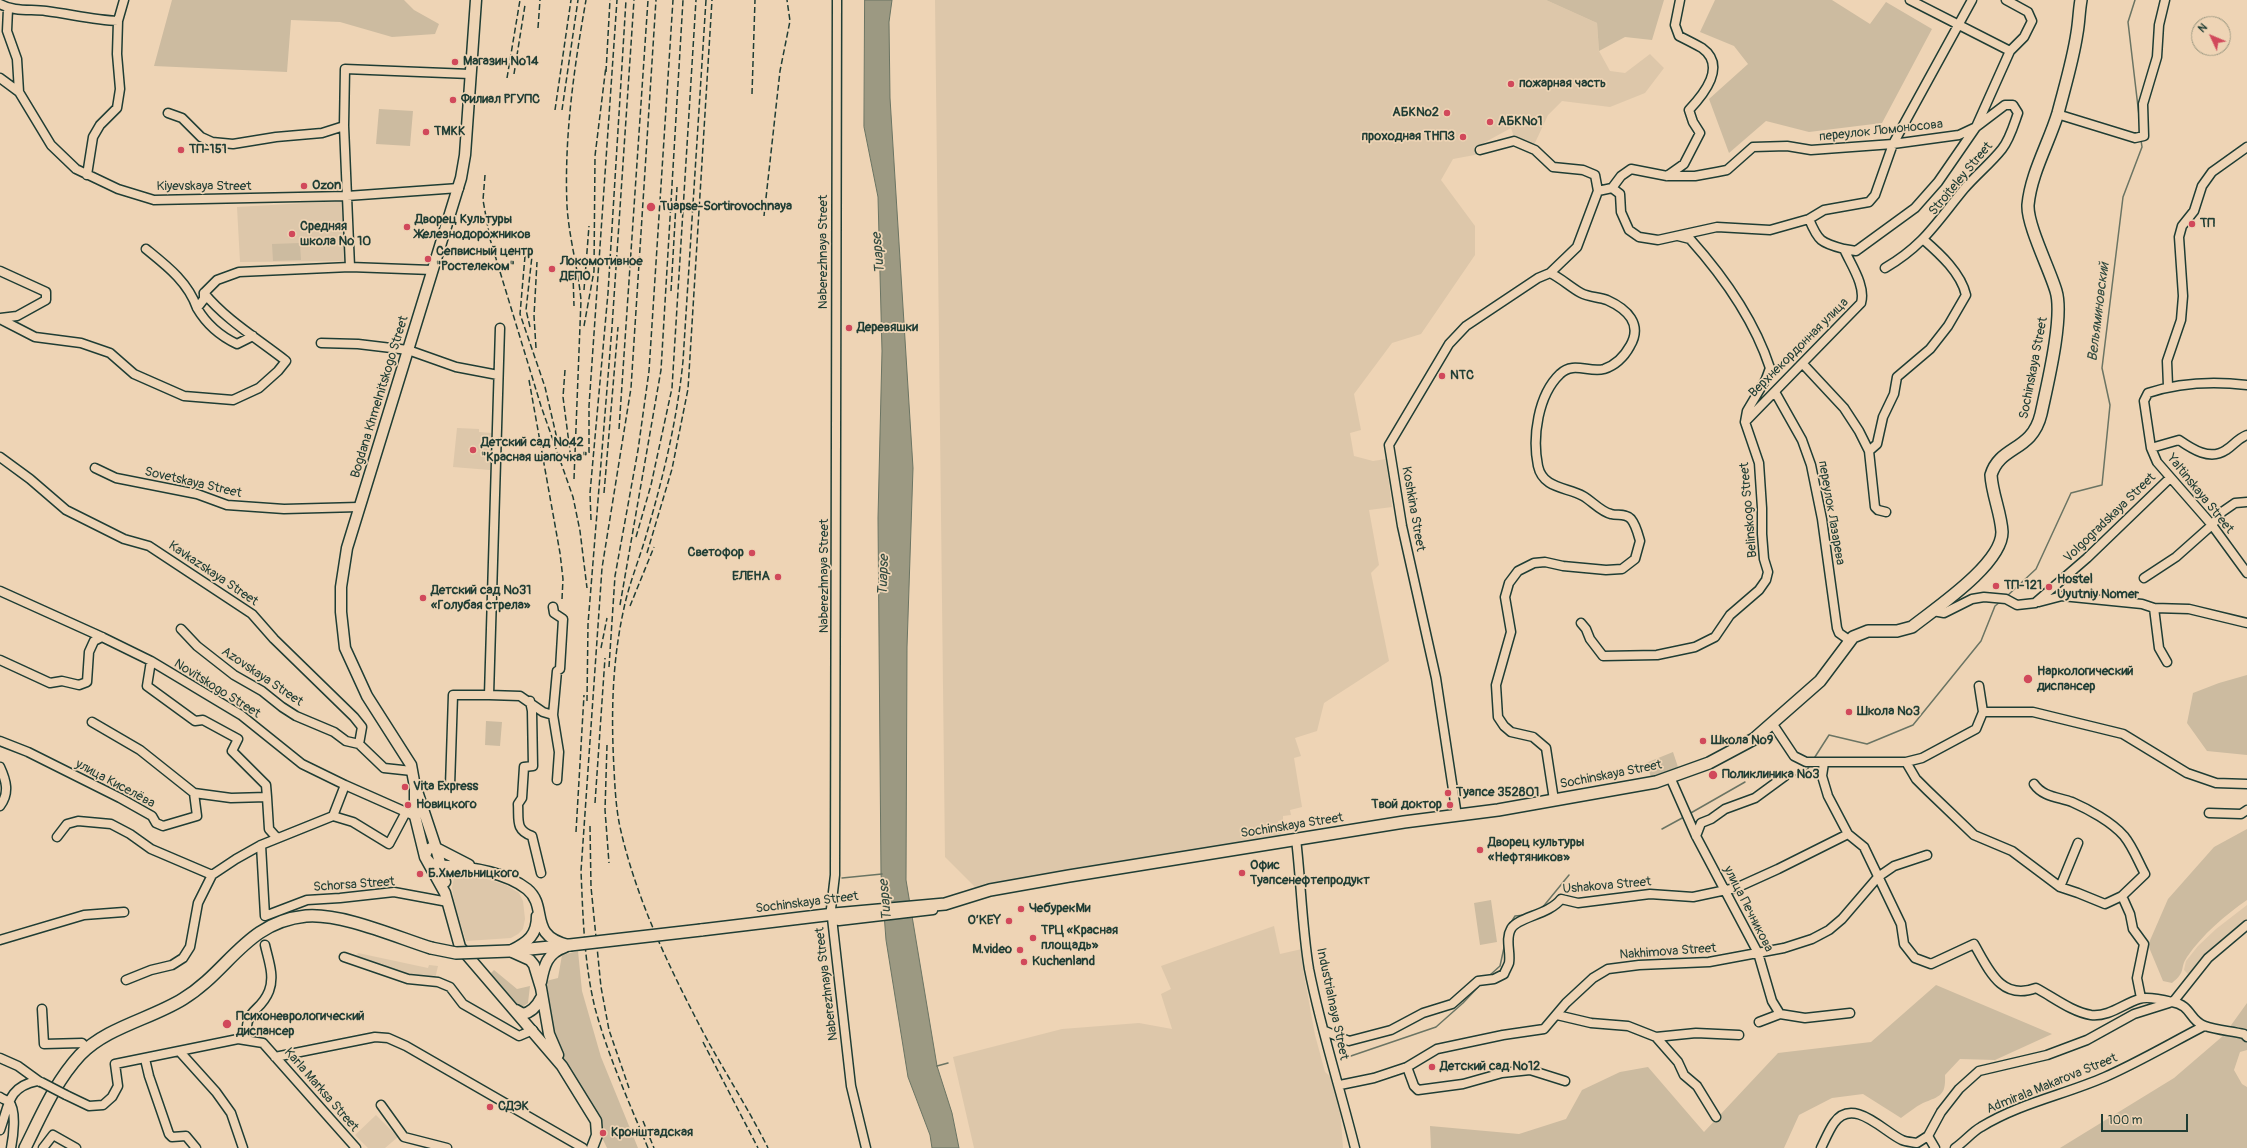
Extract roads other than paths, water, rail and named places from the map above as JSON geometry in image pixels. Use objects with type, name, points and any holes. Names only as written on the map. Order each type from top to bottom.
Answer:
[{"type":"highway","name":"Sochinskaya Street","points":[[24,1148],[62,1078],[77,1059],[88,1049],[119,1030],[184,998],[241,946],[259,932],[280,921],[323,916],[340,919],[431,948],[456,953],[510,951],[834,916],[945,906],[968,896],[1022,884],[1296,839],[1457,816],[1640,786],[1686,772],[1739,748],[1754,739],[1820,681],[1831,668],[1849,640],[1868,631],[1896,631],[1912,627],[1987,566],[1994,556],[2002,532],[1991,482],[1992,470],[1999,460],[2031,436],[2040,415],[2055,335],[2058,302],[2034,229],[2028,205],[2034,180],[2057,114],[2074,48],[2081,0]]},
{"type":"main road","name":"Bogdana Khmelnitskogo Street","points":[[415,787],[412,770],[405,753],[382,722],[367,696],[346,648],[341,612],[342,574],[347,548],[359,507],[432,270],[459,188],[465,155],[476,0]]},
{"type":"main road","points":[[415,787],[411,814],[425,857],[446,897]]},
{"type":"main road","points":[[415,787],[421,799],[441,865],[445,882],[446,897],[460,947],[515,1009],[562,1066],[596,1121],[597,1135],[592,1148]]},
{"type":"main road","points":[[425,857],[427,850],[433,847],[479,869],[527,889],[534,898],[541,925],[548,936],[570,945]]},
{"type":"main road","points":[[425,857],[432,865],[479,869]]},
{"type":"main road","points":[[445,882],[455,871],[479,869]]},
{"type":"main road","points":[[510,951],[524,944],[533,936],[537,925],[536,905]]},
{"type":"main road","points":[[515,1009],[523,1014],[535,1008],[541,993],[545,962],[555,951],[570,945]]},
{"type":"main road","points":[[510,951],[530,960],[536,972],[549,1034],[562,1066]]},
{"type":"main road","points":[[531,1028],[538,1026],[545,1018]]},
{"type":"street","points":[[87,175],[93,137],[100,125],[117,108],[120,89],[117,54],[118,21],[124,0]]},
{"type":"street","name":"Naberezhnaya Street","points":[[837,0],[837,663],[835,875],[831,902],[834,916],[851,1086],[866,1148]]},
{"type":"street","points":[[1667,176],[1684,164],[1700,133],[1693,122],[1689,110],[1703,94],[1714,73],[1712,61],[1703,49],[1679,36],[1675,25],[1680,0]]},
{"type":"street","points":[[1910,0],[2010,51]]},
{"type":"street","points":[[1480,150],[1514,142],[1535,150],[1553,167],[1583,170],[1594,175],[1598,191],[1612,188],[1620,194],[1620,212],[1629,230],[1639,237],[1658,240],[1717,227],[1770,230],[1794,224],[1824,210],[1870,202],[1875,195],[1893,144],[1972,0]]},
{"type":"street","points":[[1807,219],[1816,237],[1823,243],[1856,251],[1915,208],[1938,182],[1976,127],[2010,51],[2024,37],[2032,20],[2028,12],[2006,0]]},
{"type":"street","points":[[2057,114],[2137,138],[2144,136],[2143,104],[2157,57],[2159,25],[2165,0]]},
{"type":"street","points":[[0,4],[8,9],[45,11],[99,20],[118,21]]},
{"type":"street","points":[[8,9],[7,31],[17,59],[19,92]]},
{"type":"street","points":[[350,267],[344,126],[345,69],[470,74]]},
{"type":"street","name":"Kiyevskaya Street","points":[[0,78],[19,92],[51,145],[76,169],[118,189],[154,200],[347,196],[459,188]]},
{"type":"street","name":"Stroiteley Street","points":[[1885,268],[1904,257],[1924,240],[1964,190],[2003,148],[2018,113],[2013,105],[2005,105],[1976,127]]},
{"type":"street","points":[[168,112],[182,118],[201,137],[212,142],[233,144],[276,137],[322,133],[344,126]]},
{"type":"street","name":"переулок Ломоносова","points":[[1612,188],[1621,176],[1632,169],[1667,176],[1695,176],[1727,170],[1753,147],[1787,146],[1811,150],[1893,144],[1959,135],[1976,127]]},
{"type":"street","points":[[2247,148],[2212,172],[2202,186],[2194,211],[2182,226],[2179,237],[2182,268],[2182,312],[2181,320],[2167,361],[2168,386],[2197,382],[2247,385]]},
{"type":"street","name":"Koshkina Street","points":[[1457,816],[1436,678],[1402,526],[1389,445],[1449,344],[1466,326],[1538,278],[1550,273],[1577,247],[1598,191]]},
{"type":"street","points":[[1678,236],[1690,239],[1736,297],[1745,311],[1770,368],[1747,411],[1745,422]]},
{"type":"street","points":[[1869,451],[1877,444],[1883,418],[1894,394],[1897,377],[1930,349],[1948,326],[1966,295],[1964,286],[1952,268],[1924,240]]},
{"type":"street","points":[[146,249],[177,274],[193,296],[197,308],[204,320],[224,337],[237,344],[253,336]]},
{"type":"street","name":"Верхнекордонная улица","points":[[1745,422],[1757,408],[1776,392],[1861,303],[1863,297],[1860,284],[1844,249]]},
{"type":"street","points":[[197,308],[204,299],[204,293],[217,280],[238,272],[350,267],[432,270]]},
{"type":"street","points":[[0,271],[46,292],[46,300],[17,316],[0,318]]},
{"type":"street","points":[[1550,273],[1582,294],[1607,300],[1625,311],[1635,324],[1636,336],[1627,353],[1617,363],[1602,369],[1576,367],[1561,373],[1550,387],[1541,406],[1536,440],[1538,467],[1546,480],[1561,490],[1582,495],[1610,514],[1621,514],[1631,519],[1640,542],[1635,559],[1622,568],[1606,570],[1563,566],[1545,562],[1534,564],[1518,571],[1509,583],[1505,597],[1511,632],[1496,685],[1498,717],[1504,726],[1511,732],[1533,736],[1546,748],[1554,800]]},
{"type":"street","points":[[0,318],[35,337],[81,343],[110,353],[134,374],[184,396],[233,400],[259,388],[278,371],[286,361],[233,322],[204,293]]},
{"type":"street","points":[[489,695],[500,328]]},
{"type":"street","points":[[321,343],[358,344],[408,350],[456,367],[498,375]]},
{"type":"street","points":[[1803,364],[1844,408],[1869,451],[1875,507],[1878,510],[1886,512]]},
{"type":"street","name":"Yaltinskaya Street","points":[[2168,386],[2148,393],[2144,401],[2151,448],[2157,462],[2212,525],[2247,573]]},
{"type":"street","name":"переулок Лазарева","points":[[1776,392],[1802,440],[1811,465],[1822,519],[1837,628],[1839,633],[1849,640]]},
{"type":"street","name":"Belinskogo Street","points":[[1581,623],[1586,629],[1590,639],[1603,656],[1657,655],[1680,651],[1715,637],[1730,615],[1759,590],[1766,580],[1768,572],[1764,559],[1759,463],[1745,422]]},
{"type":"street","points":[[2151,448],[2179,440],[2200,452],[2211,454],[2226,450],[2237,439],[2247,435]]},
{"type":"street","name":"Kavkazskaya Street","points":[[0,457],[30,479],[66,510],[124,539],[149,546],[252,614],[274,639],[354,717],[362,727],[359,744]]},
{"type":"street","name":"Sovetskaya Street","points":[[95,468],[116,478],[197,494],[227,504],[284,509],[359,507]]},
{"type":"street","name":"Volgogradskaya Street","points":[[2035,603],[2087,558],[2170,478]]},
{"type":"street","points":[[2144,578],[2170,562],[2212,525],[2222,512],[2235,503],[2247,502]]},
{"type":"street","name":"Novitskogo Street","points":[[0,591],[151,661],[240,715],[302,764],[411,814]]},
{"type":"street","points":[[1933,611],[1944,613],[1972,599],[1984,597],[2006,600],[2017,605],[2035,603],[2062,596],[2142,604],[2154,608],[2189,609],[2247,623]]},
{"type":"street","points":[[553,607],[554,613],[563,619],[560,669],[557,671],[553,715],[560,752],[557,780]]},
{"type":"street","points":[[2154,608],[2160,648],[2167,662]]},
{"type":"street","name":"Azovskaya Street","points":[[181,629],[197,646],[234,675],[262,691],[282,707],[296,716],[334,732],[346,740],[359,744]]},
{"type":"street","points":[[0,660],[50,683],[62,681],[79,685],[87,682],[89,652],[94,641],[102,637]]},
{"type":"street","points":[[151,661],[147,686],[195,721],[203,720],[238,739],[232,751],[266,785],[269,829],[277,838]]},
{"type":"street","points":[[1772,723],[1794,756],[1806,762],[1824,763],[1896,760],[1906,762],[1922,758],[1976,729],[1982,712],[1979,686]]},
{"type":"street","points":[[450,786],[453,695],[520,696],[530,701],[543,712],[553,715]]},
{"type":"street","points":[[530,701],[532,710],[532,766],[524,767],[522,798],[518,804],[520,828],[523,833],[532,836],[541,873]]},
{"type":"street","points":[[1982,712],[2033,712],[2123,734],[2187,773],[2216,783],[2230,782],[2247,784]]},
{"type":"street","points":[[92,722],[140,750],[194,792],[231,798],[267,797]]},
{"type":"street","name":"улица Киселёва","points":[[1,744],[28,752],[120,798],[152,816],[156,823],[163,826],[197,816],[194,792]]},
{"type":"street","points":[[359,744],[384,768],[412,770]]},
{"type":"street","points":[[1906,762],[1916,779],[1974,835],[2012,851],[2060,887],[2105,904],[2122,896],[2145,874],[2123,834],[2103,820],[2071,802],[2038,791],[2034,784]]},
{"type":"street","points":[[1824,763],[1822,776],[1828,796],[1848,834],[1864,848],[1901,924],[1904,944],[1914,958],[1931,964],[1974,944],[1994,978],[2005,988],[2017,993],[2036,988],[2070,1007],[2090,1015],[2102,1015],[2141,998],[2184,1004],[2194,1019],[2204,1026],[2244,1034],[2247,1037]]},
{"type":"street","points":[[0,767],[6,783],[5,800],[0,806]]},
{"type":"street","points":[[1696,836],[1701,823],[1711,819],[1725,809],[1755,798],[1785,776]]},
{"type":"street","name":"улица Печникова","points":[[1670,777],[1696,836],[1726,890],[1758,953],[1772,1001],[1780,1014]]},
{"type":"street","points":[[333,816],[345,785]]},
{"type":"street","points":[[2209,812],[2241,814],[2247,810]]},
{"type":"street","points":[[126,980],[151,970],[172,965],[182,958],[190,947],[198,903],[212,875],[236,859],[261,845],[333,816],[353,822],[389,844],[411,814]]},
{"type":"street","points":[[57,837],[67,824],[78,821],[111,824],[130,834],[151,849],[212,875]]},
{"type":"street","name":"Ushakova Street","points":[[1325,1031],[1349,1041],[1391,1030],[1423,1013],[1452,1004],[1478,981],[1494,979],[1504,974],[1509,962],[1511,929],[1517,922],[1538,916],[1557,904],[1561,899],[1578,903],[1650,894],[1693,897],[1736,888],[1848,834]]},
{"type":"street","name":"Industrialnaya Street","points":[[1296,839],[1309,968],[1325,1031],[1326,1042],[1334,1070],[1340,1084],[1355,1148]]},
{"type":"street","points":[[2060,887],[2078,843]]},
{"type":"street","name":"Schorsa Street","points":[[261,845],[265,916],[307,900],[394,892],[446,897]]},
{"type":"street","name":"Nakhimova Street","points":[[1340,1084],[1374,1078],[1407,1067],[1437,1049],[1503,1035],[1544,1029],[1566,1003],[1593,978],[1608,969],[1639,965],[1709,962],[1784,948],[1812,939],[1829,930],[1856,905],[1878,878],[1894,866],[1927,854]]},
{"type":"street","points":[[2122,896],[2130,914],[2132,929],[2144,944],[2137,978],[2141,998]]},
{"type":"street","points":[[0,940],[84,914],[124,912]]},
{"type":"street","points":[[1821,1148],[1834,1122],[1841,1115],[1850,1114],[1864,1116],[1902,1140],[1917,1143],[1928,1136],[1941,1112],[1959,1089],[1979,1071],[2047,1055],[2087,1040],[2140,1012],[2173,1002],[2208,958],[2247,925]]},
{"type":"street","points":[[0,1058],[18,1066],[39,1082],[89,1106],[103,1105],[112,1097],[118,1086],[115,1064],[238,1039],[247,1039],[246,1022],[269,991],[272,979],[265,945]]},
{"type":"street","points":[[344,957],[408,979],[438,982],[450,987],[463,1004],[519,1036],[531,1028]]},
{"type":"street","points":[[42,1009],[44,1044],[82,1043],[88,1049]]},
{"type":"street","points":[[1759,1022],[1780,1014],[1805,1018],[1850,1013]]},
{"type":"street","points":[[1557,1015],[1591,1023],[1628,1026],[1656,1037],[1678,1062],[1684,1075],[1697,1086],[1716,1117]]},
{"type":"street","name":"Admirala Makarova Street","points":[[1955,1148],[1980,1127],[2027,1104],[2068,1092],[2105,1077],[2204,1026]]},
{"type":"street","points":[[1656,1037],[1696,1032],[1740,1035]]},
{"type":"street","points":[[275,1057],[375,1037],[388,1038],[406,1046],[583,1148]]},
{"type":"street","name":"Karla Marksa Street","points":[[247,1039],[263,1043],[356,1148]]},
{"type":"street","points":[[180,1052],[216,1092],[231,1113],[243,1148]]},
{"type":"street","points":[[145,1059],[149,1076],[169,1134],[172,1137],[186,1136],[196,1148]]},
{"type":"street","points":[[1407,1067],[1414,1086],[1418,1090],[1463,1084],[1502,1073],[1530,1070],[1565,1081]]},
{"type":"street","points":[[0,1130],[8,1102],[16,1090],[24,1084],[39,1082]]},
{"type":"street","points":[[0,1097],[8,1102],[13,1113],[14,1126],[11,1148]]},
{"type":"street","points":[[381,1105],[404,1137],[447,1148]]},
{"type":"street","points":[[43,1148],[53,1135],[76,1148]]},
{"type":"street","points":[[1928,1136],[1935,1148]]},
{"type":"water","name":"Tuapse","points":[[865,0],[892,0],[889,22],[890,98],[913,468],[907,647],[906,880],[937,1066],[952,1113],[959,1148],[932,1148],[930,1135],[908,1077],[886,940],[881,874],[878,518],[882,351],[878,197],[864,127]]},
{"type":"waterway","name":"Вельяминовский","points":[[2135,0],[2128,22],[2140,124]]},
{"type":"waterway","name":"Вельяминовский","points":[[2007,596],[2036,569],[2071,493],[2102,485],[2110,405],[2102,368],[2123,197],[2142,147],[2141,140]]},
{"type":"waterway","name":"Вельяминовский","points":[[1813,760],[1829,735],[1867,744],[1913,725],[1981,641],[1995,606],[2000,602]]},
{"type":"waterway","name":"Вельяминовский","points":[[1788,775],[1804,775],[1810,765]]},
{"type":"waterway","name":"Вельяминовский","points":[[1753,777],[1759,774],[1782,774]]},
{"type":"waterway","name":"Вельяминовский","points":[[1689,814],[1745,782]]},
{"type":"waterway","name":"Вельяминовский","points":[[1662,829],[1684,817]]},
{"type":"waterway","name":"Tuapse","points":[[842,878],[882,874]]},
{"type":"waterway","name":"Вельяминовский","points":[[1542,908],[1569,875]]},
{"type":"waterway","name":"Вельяминовский","points":[[1507,929],[1515,916],[1525,915]]},
{"type":"waterway","name":"Вельяминовский","points":[[1490,975],[1500,966],[1505,943]]},
{"type":"waterway","name":"Вельяминовский","points":[[1345,1058],[1436,1027],[1463,1003],[1480,985]]},
{"type":"waterway","name":"Вельяминовский","points":[[937,1066],[948,1063]]},
{"type":"railway","points":[[507,78],[520,0]]},
{"type":"railway","points":[[538,28],[540,0]]},
{"type":"railway","points":[[555,110],[571,0]]},
{"type":"railway","points":[[562,110],[578,0]]},
{"type":"railway","points":[[574,479],[581,300],[568,218],[566,180],[571,103],[586,0]]},
{"type":"railway","points":[[606,72],[610,0]]},
{"type":"railway","points":[[589,453],[589,406],[617,0]]},
{"type":"railway","points":[[591,520],[590,493],[608,293],[626,0]]},
{"type":"railway","points":[[587,701],[588,624],[612,327],[634,0]]},
{"type":"railway","points":[[619,429],[648,0]]},
{"type":"railway","points":[[648,1148],[612,1061],[595,1008],[586,957],[581,871],[602,568],[631,388],[656,0]]},
{"type":"railway","points":[[609,667],[615,576],[638,450],[649,371],[673,0]]},
{"type":"railway","points":[[620,605],[661,370],[683,0]]},
{"type":"railway","points":[[636,537],[651,485],[672,388],[696,0]]},
{"type":"railway","points":[[706,0],[683,361],[677,406],[664,471],[629,590],[620,628],[613,688],[614,776],[620,827],[644,906],[666,958],[703,1032],[768,1148]]},
{"type":"railway","points":[[647,553],[672,469],[688,389],[712,0]]},
{"type":"railway","points":[[752,94],[755,0]]},
{"type":"railway","points":[[764,216],[780,71],[790,21],[787,0]]},
{"type":"railway","points":[[514,74],[525,5]]},
{"type":"railway","points":[[584,326],[594,271],[595,156],[606,66]]},
{"type":"railway","points":[[485,175],[483,200],[490,239],[541,406],[573,497],[580,531],[587,588]]},
{"type":"railway","points":[[671,291],[677,187]]},
{"type":"railway","points":[[584,290],[589,226]]},
{"type":"railway","points":[[525,256],[520,314],[545,387],[558,443]]},
{"type":"railway","points":[[530,327],[526,310],[532,256]]},
{"type":"railway","points":[[536,348],[534,316],[537,262]]},
{"type":"railway","points":[[573,274],[574,306]]},
{"type":"railway","points":[[604,493],[618,327]]},
{"type":"railway","points":[[565,370],[563,397],[571,459]]},
{"type":"railway","points":[[529,380],[560,553],[563,579],[562,599]]},
{"type":"railway","points":[[630,606],[654,547]]},
{"type":"railway","points":[[601,648],[607,618]]},
{"type":"railway","points":[[595,803],[605,658]]},
{"type":"railway","points":[[576,832],[584,695]]},
{"type":"railway","points":[[607,745],[605,810],[609,863]]},
{"type":"railway","points":[[590,826],[591,887],[601,987],[609,1030],[629,1088]]},
{"type":"railway","points":[[703,1042],[758,1148]]},
{"type":"railway","points":[[643,1121],[654,1148]]},
{"type":"place","name":"Магазин №14","points":[[455,62]]},
{"type":"place","name":"пожарная часть","points":[[1511,84]]},
{"type":"place","name":"Филиал РГУПС","points":[[453,100]]},
{"type":"place","name":"АБК№2","points":[[1447,113]]},
{"type":"place","name":"АБК№1","points":[[1490,122]]},
{"type":"place","name":"ТМКК","points":[[426,132]]},
{"type":"place","name":"проходная ТНПЗ","points":[[1463,137]]},
{"type":"place","name":"ТП-151","points":[[181,150]]},
{"type":"place","name":"Ozon","points":[[304,186]]},
{"type":"place","name":"Tuapse-Sortirovochnaya","points":[[651,207]]},
{"type":"place","name":"ТП","points":[[2192,224]]},
{"type":"place","name":"Дворец Культуры Железнодорожников","points":[[407,227]]},
{"type":"place","name":"Средняя школа № 10","points":[[292,234]]},
{"type":"place","name":"Сепвисный центр \"Ростелеком\"","points":[[428,259]]},
{"type":"place","name":"Локомотивное ДЕПО","points":[[552,269]]},
{"type":"place","name":"Деревяшки","points":[[849,328]]},
{"type":"place","name":"NTC","points":[[1442,376]]},
{"type":"place","name":"Детский сад №42 \"Красная шапочка\"","points":[[473,450]]},
{"type":"place","name":"Светофор","points":[[752,553]]},
{"type":"place","name":"ЕЛЕНА","points":[[778,577]]},
{"type":"place","name":"ТП-121","points":[[1996,586]]},
{"type":"place","name":"Hostel Uyutniy Nomer","points":[[2049,587]]},
{"type":"place","name":"Детский сад №31 «Голубая стрела»","points":[[423,598]]},
{"type":"place","name":"Наркологический диспансер","points":[[2028,679]]},
{"type":"place","name":"Школа №3","points":[[1849,712]]},
{"type":"place","name":"Школа №9","points":[[1703,741]]},
{"type":"place","name":"Поликлиника №3","points":[[1713,775]]},
{"type":"place","name":"Vita Express","points":[[405,787]]},
{"type":"place","name":"Туапсе 352801","points":[[1448,793]]},
{"type":"place","name":"Новицкого","points":[[408,805]]},
{"type":"place","name":"Твой доктор","points":[[1450,805]]},
{"type":"place","name":"Дворец культуры «Нефтяников»","points":[[1480,850]]},
{"type":"place","name":"Офис Туапсенефтепродукт","points":[[1242,873]]},
{"type":"place","name":"Б.Хмельницкого","points":[[420,874]]},
{"type":"place","name":"ЧебурекМи","points":[[1021,909]]},
{"type":"place","name":"O’KEY","points":[[1009,921]]},
{"type":"place","name":"ТРЦ «Красная площадь»","points":[[1033,938]]},
{"type":"place","name":"M.video","points":[[1020,950]]},
{"type":"place","name":"Kuchenland","points":[[1024,962]]},
{"type":"place","name":"Психоневрологический диспансер","points":[[227,1024]]},
{"type":"place","name":"Детский сад №12","points":[[1432,1067]]},
{"type":"place","name":"СДЭК","points":[[490,1107]]},
{"type":"place","name":"Кронштадская","points":[[603,1133]]}]
